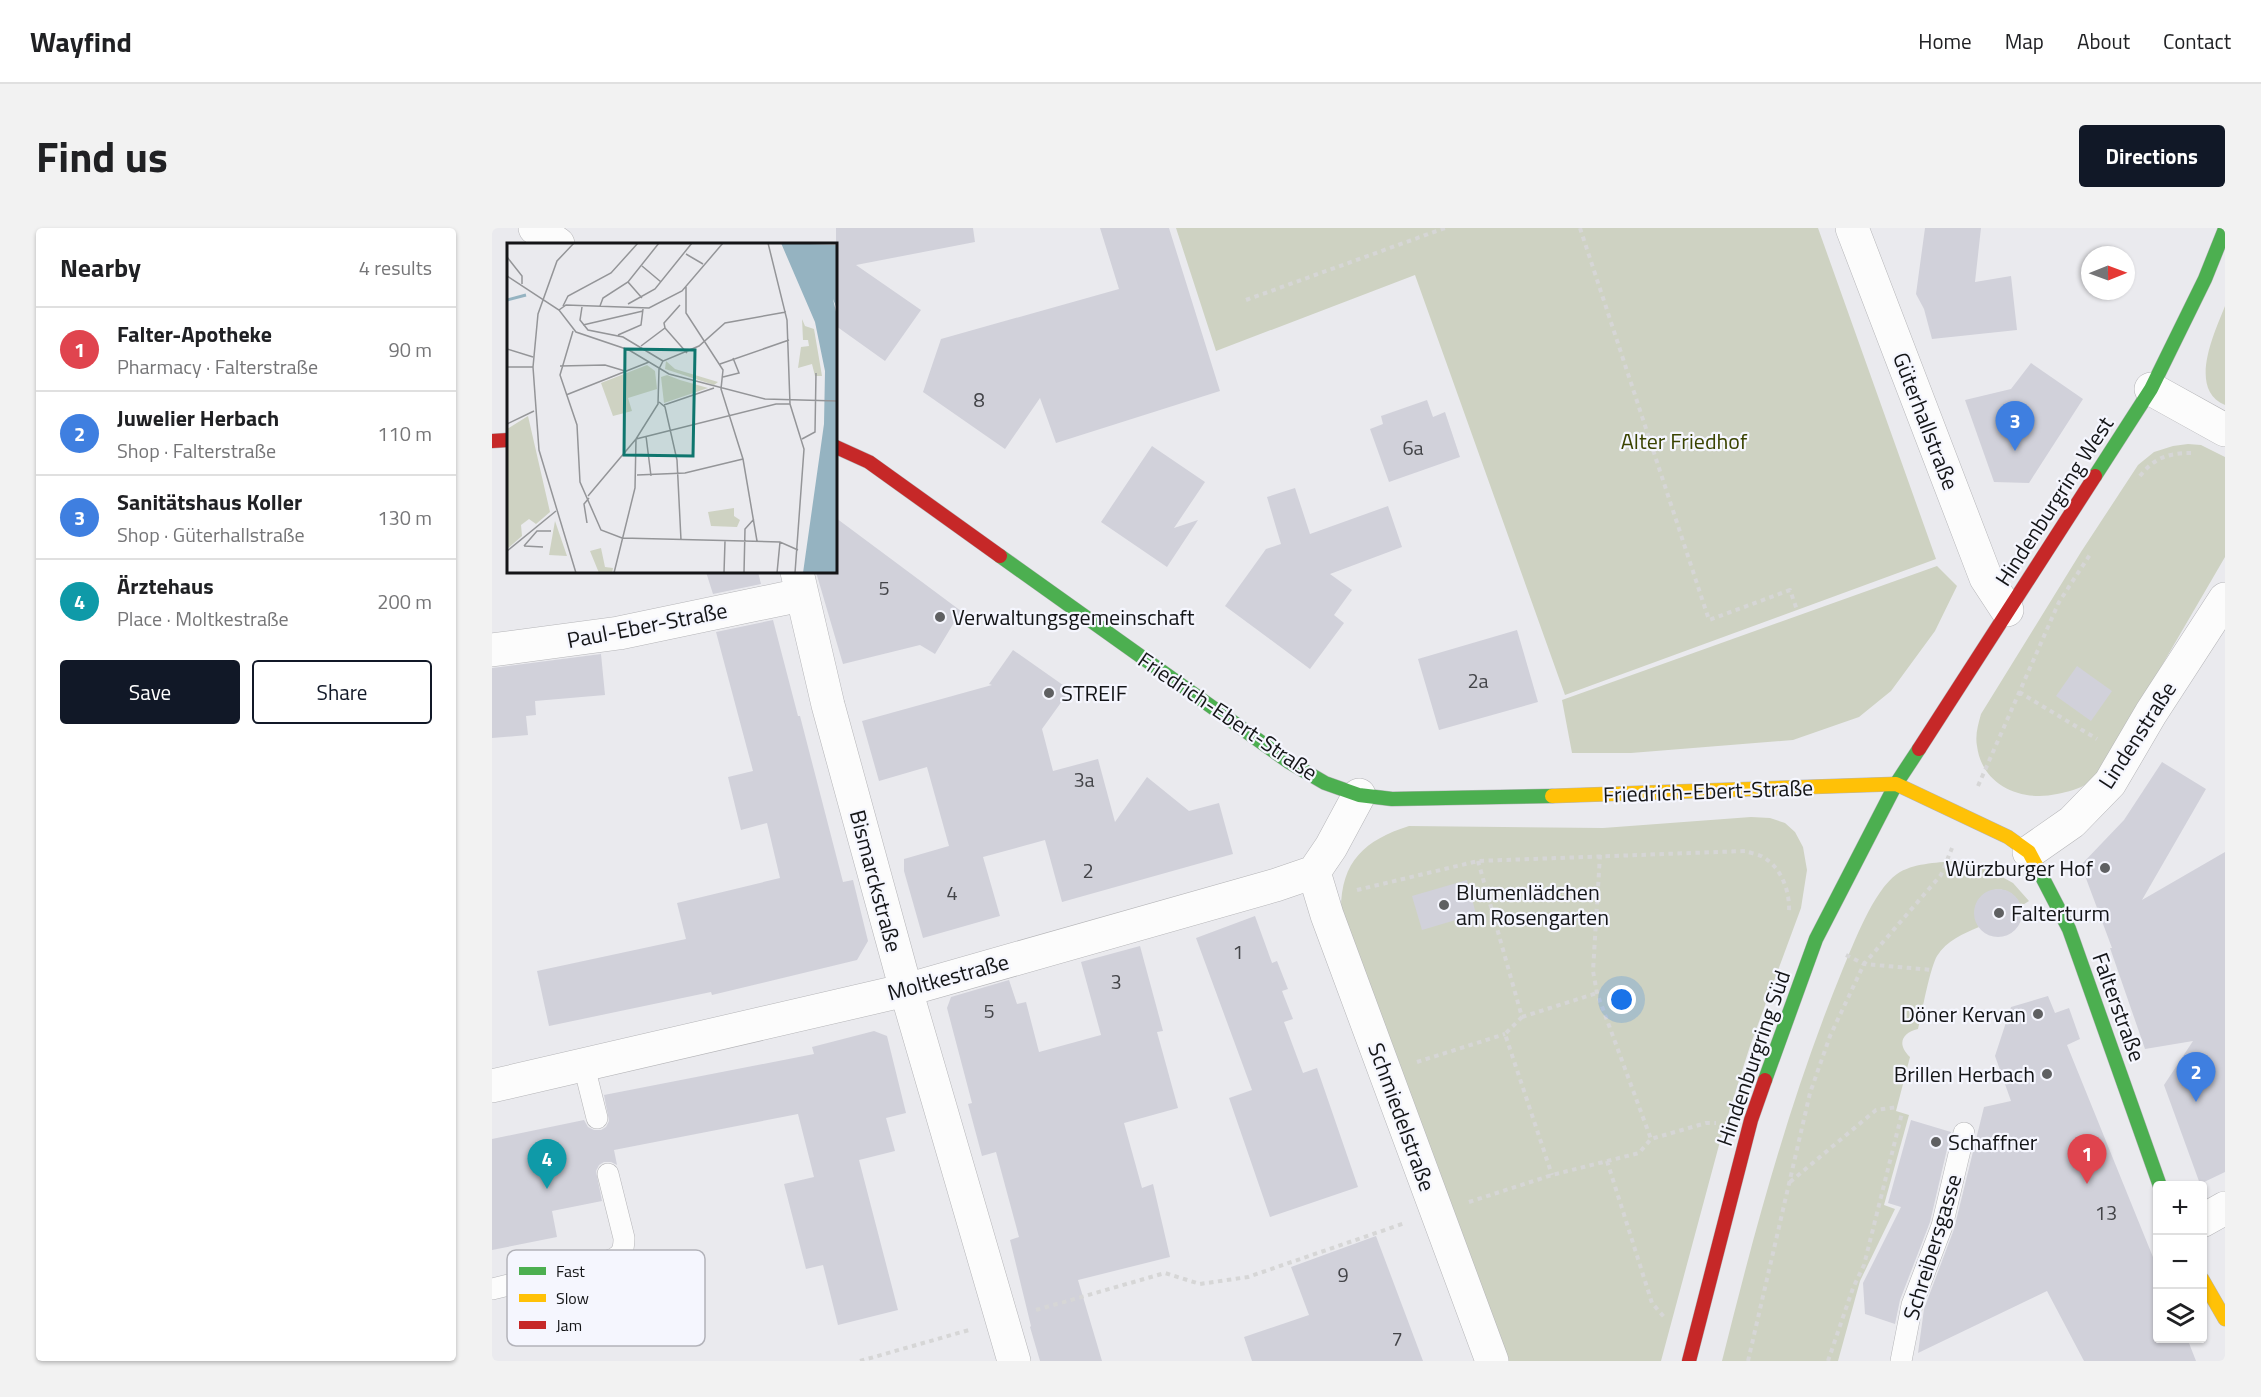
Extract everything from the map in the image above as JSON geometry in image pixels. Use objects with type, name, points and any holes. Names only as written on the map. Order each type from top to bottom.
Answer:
[{"type":"street","points":[[535,228],[557,243]]},
{"type":"street","name":"Güterhallstraße","points":[[1856,229],[1986,578],[2007,610]]},
{"type":"street","name":"Hindenburgring West","points":[[1896,784],[2151,389],[2205,279],[2225,229]]},
{"type":"street","points":[[2151,389],[2224,430]]},
{"type":"street","points":[[492,441],[507,440]]},
{"type":"street","name":"Friedrich-Ebert-Straße","points":[[837,447],[869,462],[1288,762],[1325,783],[1359,795],[1392,799],[1554,796],[1896,784]]},
{"type":"street","name":"Paul-Eber-Straße","points":[[492,650],[619,633],[799,583]]},
{"type":"street","name":"Bismarckstraße","points":[[799,583],[828,705],[906,990],[1014,1361]]},
{"type":"street","name":"Lindenstraße","points":[[2029,852],[2072,822],[2110,783],[2151,713],[2225,599]]},
{"type":"street","name":"Falterstraße","points":[[1896,784],[2008,837],[2029,852],[2069,929],[2159,1181]]},
{"type":"street","name":"Hindenburgring Süd","points":[[1689,1361],[1751,1120],[1816,939],[1896,784]]},
{"type":"street","points":[[1314,872],[1331,847],[1359,795]]},
{"type":"street","name":"Moltkestraße","points":[[492,1086],[906,990],[1276,885],[1314,872]]},
{"type":"street","name":"Schmiedelstraße","points":[[1314,872],[1327,915],[1492,1361]]},
{"type":"street","points":[[2207,1218],[2225,1208]]},
{"type":"street","points":[[2207,1288],[2225,1319]]},
{"type":"lane","points":[[584,1066],[597,1118]]},
{"type":"lane","name":"Schreibersgasse","points":[[1901,1361],[1912,1305],[1941,1227],[1964,1132]]},
{"type":"lane","points":[[608,1174],[624,1238],[623,1250]]},
{"type":"lane","points":[[492,1289],[507,1285]]},
{"type":"path","points":[[1246,300],[1445,228]]},
{"type":"path","points":[[1580,228],[1709,620],[1790,590],[1797,610]]},
{"type":"path","points":[[2135,483],[2157,459],[2178,453],[2196,453],[2215,458],[2224,430]]},
{"type":"path","points":[[1748,1361],[1810,1093],[1830,1036],[1864,964],[1941,875],[1964,816],[2059,602],[2097,543]]},
{"type":"path","points":[[2019,692],[2126,756]]},
{"type":"path","points":[[1356,890],[1478,861],[1744,851],[1763,856],[1779,871],[1787,891],[1789,909],[1787,929],[1816,939],[1864,964],[1933,970]]},
{"type":"path","points":[[1600,855],[1593,971],[1597,993],[1651,1139]]},
{"type":"path","points":[[1478,861],[1522,1017]]},
{"type":"path","points":[[1415,1062],[1505,1034],[1522,1017],[1597,993]]},
{"type":"path","points":[[1505,1034],[1552,1175]]},
{"type":"path","points":[[1789,1183],[1876,1110],[1898,1107]]},
{"type":"path","points":[[1828,1361],[1853,1288],[1864,1265],[1902,1113]]},
{"type":"path","points":[[860,1361],[1165,1273],[1200,1284],[1248,1277],[1552,1175],[1639,1153],[1651,1139],[1706,1123],[1719,1123],[1716,1134]]},
{"type":"path","points":[[1607,1161],[1652,1303],[1665,1317],[1668,1306]]},
{"type":"green space","name":"Alter Friedhof","points":[[1176,228],[1818,228],[1936,559],[1565,695],[1415,275],[1216,351]]},
{"type":"green space","points":[[2225,306],[2225,405],[2214,397],[2208,386],[2206,374],[2207,359],[2215,330]]},
{"type":"green space","points":[[2188,444],[2201,445],[2225,457],[2225,557],[2101,770],[2085,785],[2057,794],[2030,796],[2006,788],[1995,781],[1980,760],[1976,738],[1981,714],[2081,552],[2138,465],[2154,452]]},
{"type":"green space","points":[[1937,566],[1957,586],[1935,631],[1891,691],[1859,717],[1793,740],[1631,753],[1572,753],[1562,700]]},
{"type":"green space","points":[[1751,817],[1770,818],[1785,823],[1795,832],[1803,847],[1807,870],[1801,908],[1750,1046],[1722,1134],[1661,1361],[1507,1361],[1341,910],[1345,878],[1358,855],[1368,846],[1380,838],[1409,826],[1603,828]]},
{"type":"green space","points":[[1954,861],[1986,868],[2013,883],[2029,901],[2021,906],[2014,896],[2006,891],[1988,892],[1980,898],[1976,906],[1975,916],[1979,927],[1950,942],[1941,950],[1934,962],[1918,1029],[1908,1033],[1902,1044],[1910,1057],[1896,1111],[1909,1115],[1884,1205],[1895,1209],[1860,1281],[1838,1361],[1722,1361],[1747,1262],[1790,1115],[1823,1019],[1858,932],[1880,892],[1897,874],[1917,866]]},
{"type":"building","points":[[836,228],[973,228],[975,242],[856,265],[921,310],[885,361],[837,327]]},
{"type":"building","points":[[1100,228],[1169,228],[1220,391],[1056,443],[1040,398],[1005,449],[923,392],[941,339],[1119,289]]},
{"type":"building","points":[[1925,228],[1981,228],[1975,282],[2011,276],[2017,330],[1932,339],[1924,309],[1916,294]]},
{"type":"building","points":[[2031,363],[2083,399],[2029,483],[1994,482],[1965,400],[2011,389]]},
{"type":"building","points":[[1427,400],[1433,417],[1445,412],[1460,457],[1389,482],[1370,429],[1383,424],[1381,416]]},
{"type":"building","points":[[1152,446],[1205,482],[1174,528],[1198,520],[1167,567],[1101,522]]},
{"type":"building","points":[[1295,488],[1310,534],[1388,506],[1402,547],[1330,574],[1352,590],[1334,615],[1344,623],[1310,669],[1225,606],[1266,549],[1281,544],[1267,497]]},
{"type":"building","points":[[837,519],[961,611],[935,654],[920,645],[843,664],[816,573],[837,573]]},
{"type":"building","points":[[706,573],[758,573],[761,584],[713,594]]},
{"type":"building","points":[[773,620],[843,882],[853,880],[868,941],[857,960],[712,995],[711,992],[549,1026],[537,971],[686,939],[677,903],[780,878],[767,823],[741,830],[728,777],[753,771],[716,632]]},
{"type":"building","points":[[1517,630],[1538,702],[1439,730],[1418,659]]},
{"type":"building","points":[[1013,650],[1070,690],[1042,729],[1053,771],[1098,759],[1115,822],[1147,777],[1189,811],[1219,803],[1233,854],[1062,902],[1045,840],[983,857],[1000,916],[923,938],[904,871],[904,859],[949,846],[927,767],[879,781],[862,721],[992,685],[989,684]]},
{"type":"building","points":[[601,654],[605,695],[535,701],[536,715],[526,716],[528,735],[492,738],[492,668]]},
{"type":"building","points":[[2077,666],[2112,691],[2091,721],[2056,696]]},
{"type":"building","points":[[2162,762],[2206,789],[2142,900],[2225,852],[2225,1172],[2206,1181],[2199,1181],[2164,1085],[2193,1041],[2145,1049],[2110,948],[2112,948],[2081,865],[2124,820]]},
{"type":"building","name":"Blumenlädchen am Rosengarten","points":[[1467,880],[1476,914],[1422,930],[1412,896]]},
{"type":"building","name":"Falterturm","points":[[1998,889],[2015,896],[2022,913],[2015,930],[1998,937],[1981,930],[1974,913],[1981,896]]},
{"type":"building","points":[[1255,916],[1272,963],[1277,961],[1288,989],[1282,991],[1293,1019],[1284,1022],[1303,1073],[1317,1068],[1358,1187],[1270,1217],[1229,1098],[1252,1090],[1196,938]]},
{"type":"building","points":[[1140,946],[1163,1031],[1157,1032],[1178,1108],[1124,1123],[1142,1188],[1153,1184],[1170,1257],[1078,1280],[1102,1361],[1040,1361],[1010,1240],[1019,1237],[996,1152],[982,1156],[968,1104],[972,1103],[947,1008],[951,997],[1009,980],[1017,1004],[1026,1002],[1039,1052],[1101,1035],[1081,962]]},
{"type":"building","points":[[2048,996],[2055,1013],[2069,1008],[2080,1039],[2067,1045],[2153,1257],[2153,1343],[2189,1343],[2196,1361],[2084,1361],[2047,1291],[1918,1353],[1924,1309],[1954,1229],[1984,1107],[2011,1101],[1995,1056],[2011,1007]]},
{"type":"building","points":[[874,1031],[887,1036],[906,1113],[886,1118],[895,1151],[859,1160],[898,1310],[838,1325],[823,1265],[806,1269],[784,1184],[814,1177],[798,1114],[614,1150],[617,1165],[604,1162],[596,1171],[602,1201],[552,1211],[557,1237],[492,1250],[492,1139],[584,1120],[588,1127],[601,1130],[609,1121],[604,1095],[814,1054],[812,1047]]},
{"type":"building","points":[[1911,1120],[1951,1132],[1930,1222],[1900,1300],[1895,1324],[1865,1314],[1863,1283],[1901,1207],[1888,1203]]},
{"type":"building","points":[[1376,1236],[1423,1361],[1252,1361],[1244,1337],[1309,1315],[1291,1267]]},
{"type":"traffic: fast","points":[[2095,476],[2151,389],[2205,279],[2225,229]]},
{"type":"traffic: fast","points":[[1000,556],[1289,762],[1325,783],[1359,795],[1392,799],[1552,796]]},
{"type":"traffic: fast","points":[[1765,1080],[1816,939],[1896,784],[1919,749]]},
{"type":"traffic: fast","points":[[2038,869],[2069,929],[2158,1181]]},
{"type":"traffic: slow","points":[[1552,796],[1896,784],[2008,837],[2029,852],[2038,869]]},
{"type":"traffic: slow","points":[[2207,1288],[2225,1319]]},
{"type":"traffic: jam","points":[[492,441],[507,440]]},
{"type":"traffic: jam","points":[[837,447],[869,462],[1000,556]]},
{"type":"traffic: jam","points":[[1919,749],[2095,476]]},
{"type":"traffic: jam","points":[[1689,1361],[1751,1120],[1765,1080]]},
{"type":"place","name":"Sanitätshaus Koller","points":[[2015,451]]},
{"type":"place","name":"Verwaltungsgemeinschaft","points":[[940,617]]},
{"type":"place","name":"STREIF","points":[[1049,693]]},
{"type":"place","name":"Würzburger Hof","points":[[2105,868]]},
{"type":"place","name":"Blumenlädchen am Rosengarten","points":[[1444,905]]},
{"type":"place","name":"Falterturm","points":[[1999,913]]},
{"type":"place","name":"Döner Kervan","points":[[2038,1014]]},
{"type":"place","name":"Brillen Herbach","points":[[2047,1074]]},
{"type":"place","name":"Juwelier Herbach","points":[[2196,1102]]},
{"type":"place","name":"Schaffner","points":[[1936,1142]]},
{"type":"place","name":"Falter-Apotheke","points":[[2087,1184]]},
{"type":"place","name":"Ärztehaus","points":[[547,1189]]}]
